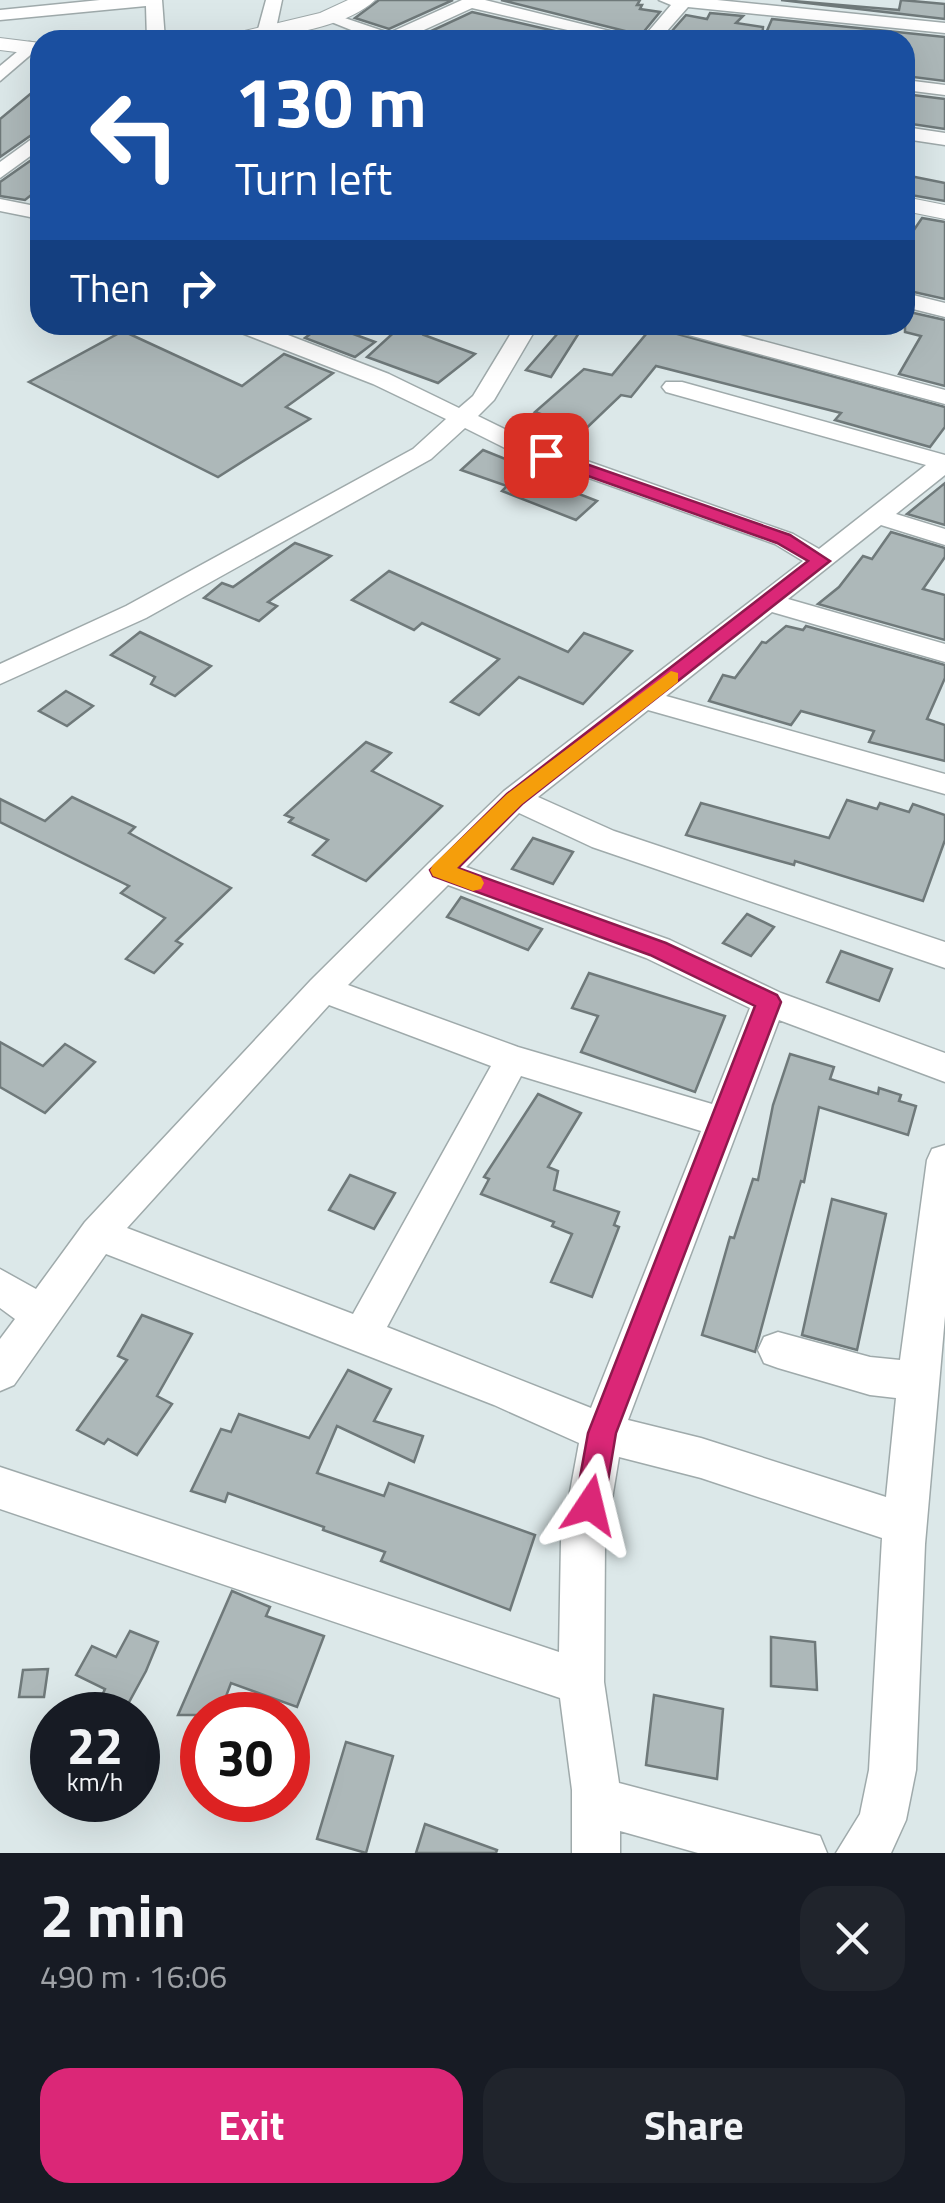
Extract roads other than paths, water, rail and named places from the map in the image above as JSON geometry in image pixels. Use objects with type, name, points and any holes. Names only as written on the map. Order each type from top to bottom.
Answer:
[{"type":"main road","points":[[278,30],[328,17],[365,0]]},
{"type":"main road","points":[[0,44],[30,48]]},
{"type":"main road","points":[[915,206],[945,212]]},
{"type":"street","points":[[0,15],[152,0],[155,30]]},
{"type":"street","points":[[267,30],[274,0]]},
{"type":"street","points":[[868,20],[874,0]]},
{"type":"street","points":[[656,30],[675,1],[945,28]]},
{"type":"street","points":[[407,30],[474,2],[592,30]]},
{"type":"street","points":[[328,17],[363,30]]},
{"type":"street","points":[[0,76],[30,51]]},
{"type":"street","points":[[915,86],[945,90]]},
{"type":"street","points":[[915,135],[945,140]]},
{"type":"street","points":[[0,172],[30,147]]},
{"type":"street","points":[[0,206],[30,211]]},
{"type":"street","points":[[915,302],[945,310]]},
{"type":"street","points":[[268,335],[381,379],[516,444],[784,539],[820,561]]},
{"type":"street","points":[[0,675],[136,612],[422,454],[482,400],[521,335]]},
{"type":"street","points":[[716,335],[945,396]]},
{"type":"street","points":[[674,387],[945,463]]},
{"type":"street","points":[[0,1372],[98,1234],[323,989],[441,870],[515,799],[945,463]]},
{"type":"street","points":[[878,516],[945,537]]},
{"type":"street","points":[[768,602],[945,652]]},
{"type":"street","points":[[642,699],[945,784]]},
{"type":"street","points":[[515,799],[603,839],[945,955]]},
{"type":"street","points":[[441,870],[658,949],[769,1002],[945,1068]]},
{"type":"street","points":[[323,989],[512,1059],[721,1122]]},
{"type":"street","points":[[596,1853],[596,1800],[581,1682],[583,1541],[602,1433],[769,1002]]},
{"type":"street","points":[[361,1338],[512,1059]]},
{"type":"street","points":[[860,1853],[874,1844],[892,1782],[902,1523],[945,1160]]},
{"type":"street","points":[[98,1234],[508,1392],[602,1433],[701,1458],[902,1523]]},
{"type":"street","points":[[0,1286],[41,1315]]},
{"type":"street","points":[[778,1350],[870,1376],[918,1380]]},
{"type":"street","points":[[0,1488],[581,1682]]},
{"type":"street","points":[[596,1800],[729,1838],[802,1853]]}]
